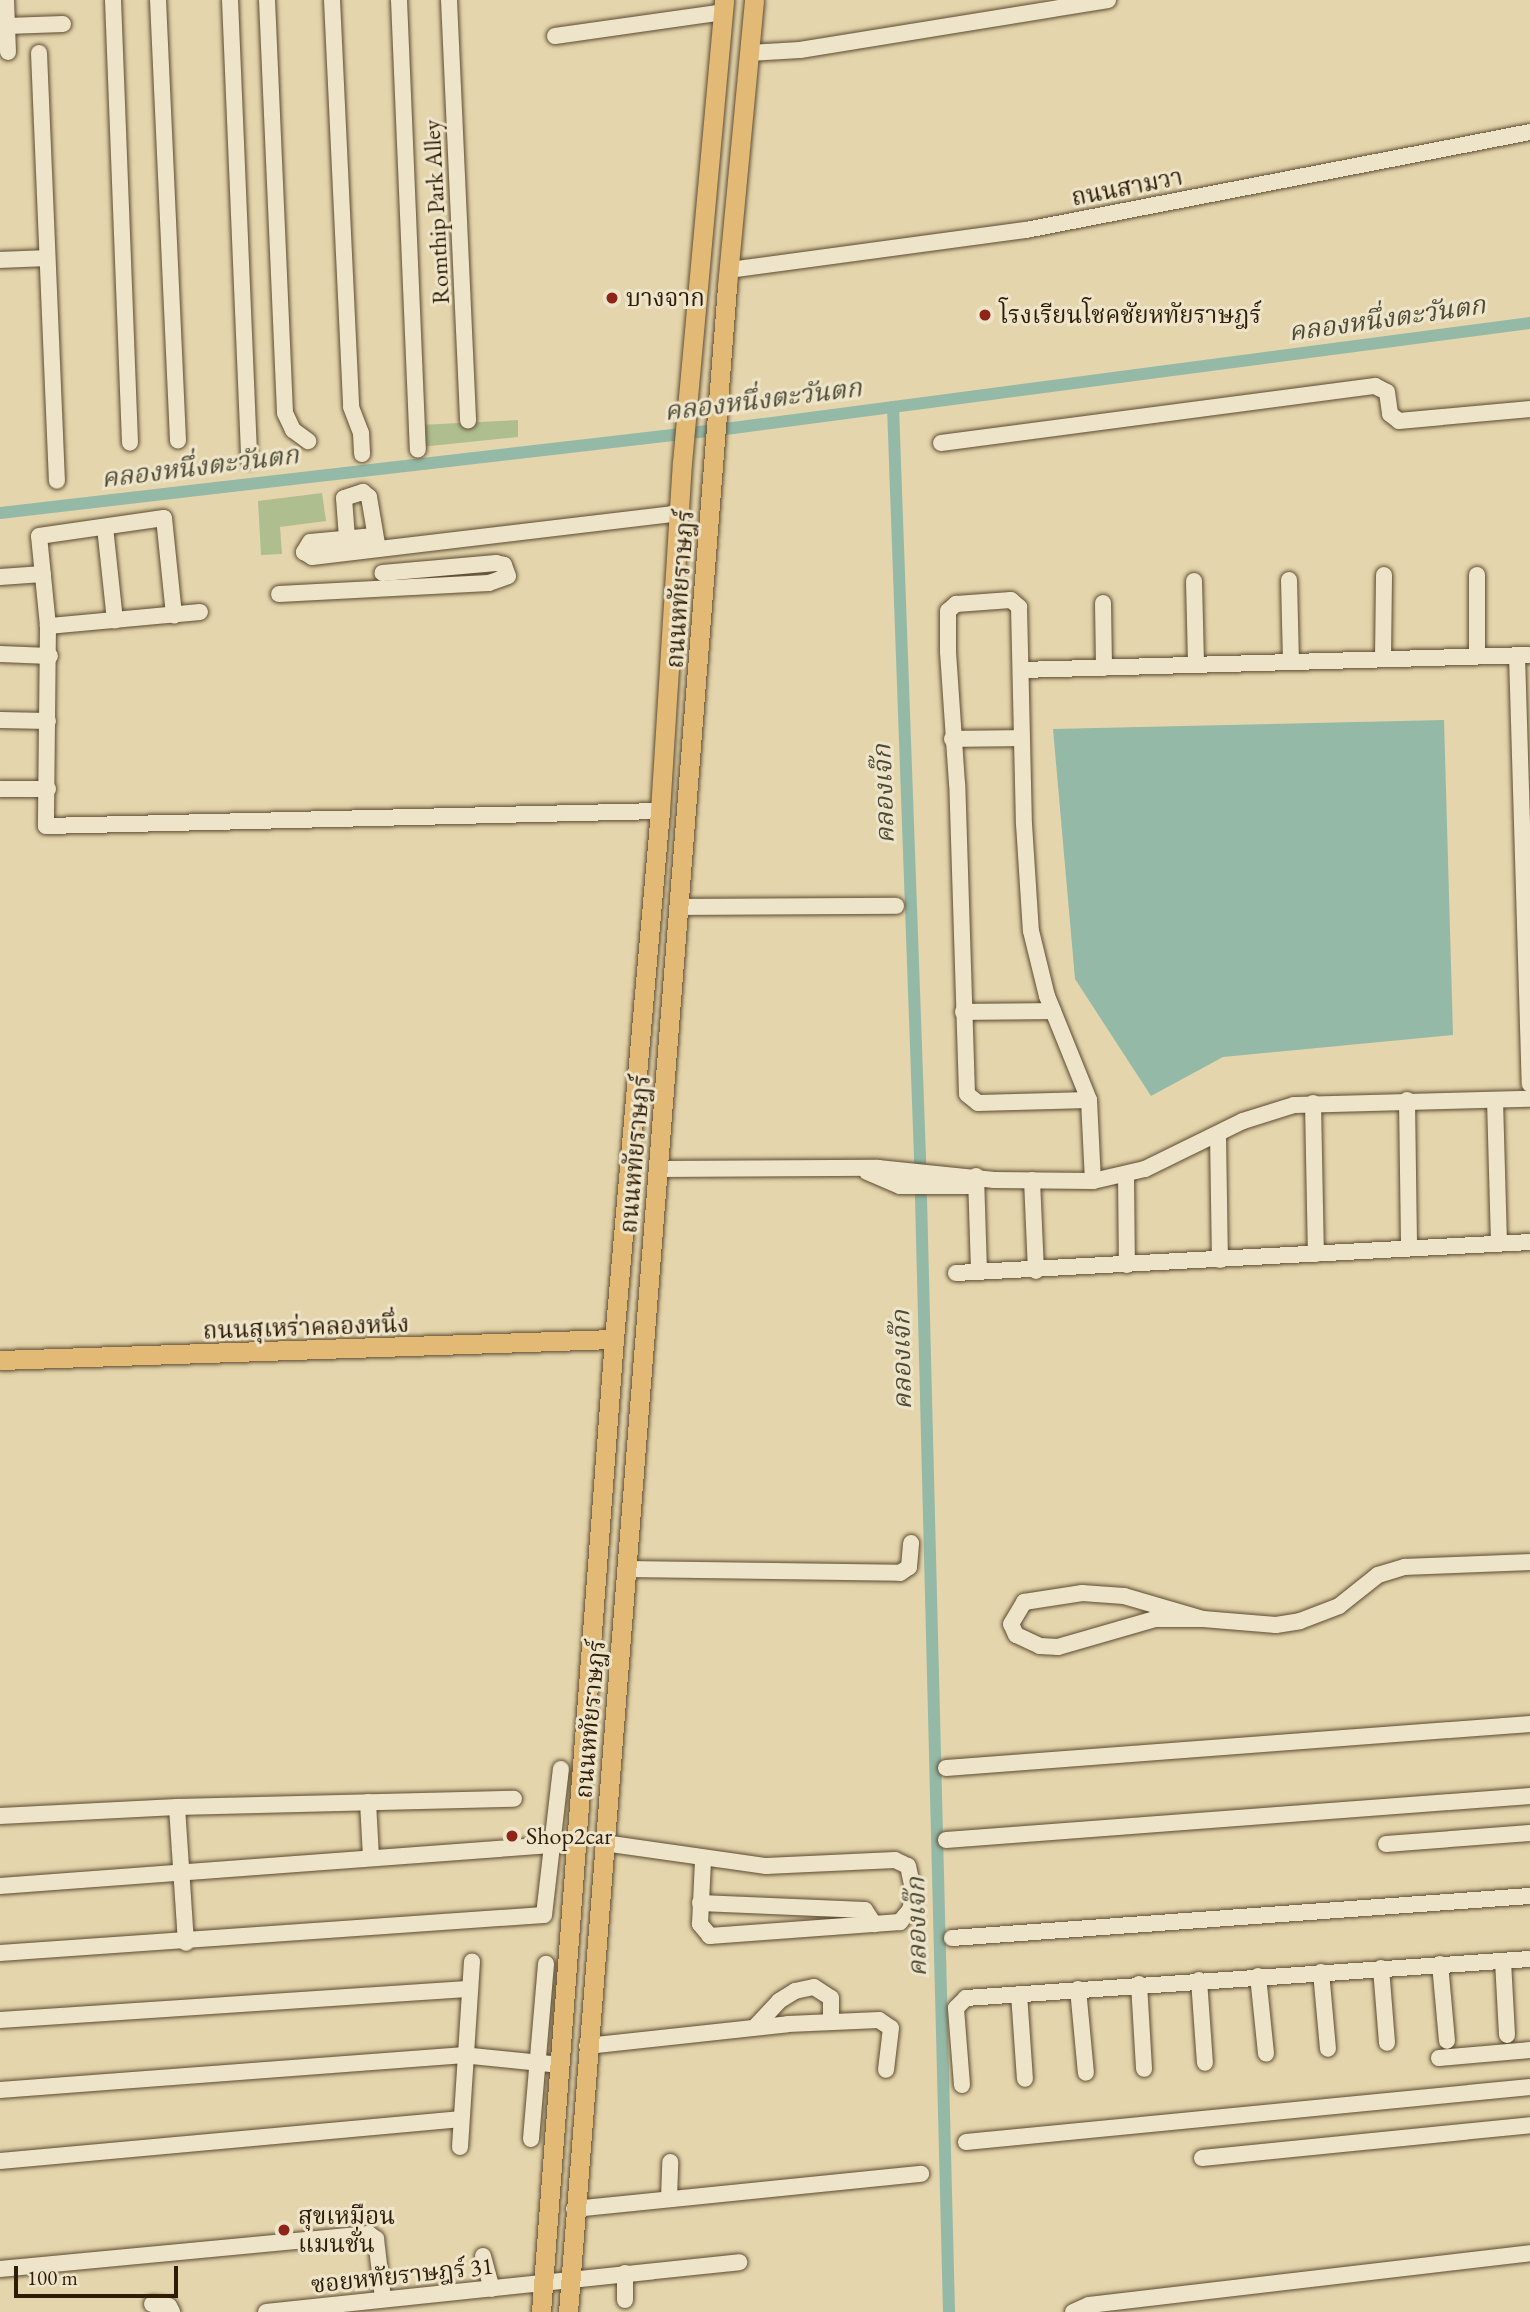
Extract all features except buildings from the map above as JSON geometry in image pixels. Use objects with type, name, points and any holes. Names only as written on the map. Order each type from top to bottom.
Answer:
[{"type":"main road","name":"ถนนหทัยราษฎร์","points":[[568,2312],[719,393],[754,0]]},
{"type":"main road","name":"ถนนหทัยราษฎร์","points":[[541,2312],[614,1339],[660,811],[682,463],[724,6]]},
{"type":"main road","points":[[643,1370],[614,1339],[648,1310]]},
{"type":"main road","name":"ถนนสุเหร่าคลองหนึ่ง","points":[[0,1360],[614,1339]]},
{"type":"street","points":[[6,0],[8,52]]},
{"type":"street","points":[[113,0],[130,443]]},
{"type":"street","points":[[158,0],[178,440]]},
{"type":"street","points":[[230,0],[249,461]]},
{"type":"street","points":[[267,0],[285,413],[293,430],[308,441]]},
{"type":"street","points":[[332,0],[351,407],[361,433],[362,454]]},
{"type":"street","points":[[399,0],[418,450]]},
{"type":"street","name":"Romthip Park Alley","points":[[449,0],[468,421]]},
{"type":"street","points":[[749,52],[800,50],[1108,0]]},
{"type":"street","points":[[555,36],[724,6]]},
{"type":"street","points":[[7,26],[63,24]]},
{"type":"street","points":[[39,53],[57,481]]},
{"type":"street","name":"ถนนสามวา","points":[[729,270],[1026,230],[1530,132]]},
{"type":"street","points":[[0,260],[47,258]]},
{"type":"street","points":[[941,443],[1375,386],[1387,392],[1390,414],[1399,421],[1530,409]]},
{"type":"street","points":[[347,538],[344,502],[351,493],[367,494],[382,581]]},
{"type":"street","points":[[377,543],[347,538],[310,541],[304,547],[305,555],[377,543],[680,513]]},
{"type":"street","points":[[174,615],[164,518],[38,536],[50,656],[46,827],[660,811]]},
{"type":"street","points":[[105,527],[115,620]]},
{"type":"street","points":[[279,594],[496,563],[504,565],[508,576],[500,582],[382,581]]},
{"type":"street","points":[[0,577],[43,574]]},
{"type":"street","points":[[1383,659],[1384,575]]},
{"type":"street","points":[[1477,575],[1477,655]]},
{"type":"street","points":[[1289,580],[1291,662]]},
{"type":"street","points":[[1194,581],[1196,665]]},
{"type":"street","points":[[1089,1100],[972,1102],[967,1094],[952,739],[951,607],[967,601],[1016,602],[1031,931],[1053,1011],[1089,1100],[1093,1181]]},
{"type":"street","points":[[1103,603],[1104,668]]},
{"type":"street","points":[[48,625],[200,612]]},
{"type":"street","points":[[0,654],[50,656]]},
{"type":"street","points":[[1021,670],[1524,655],[1530,1084]]},
{"type":"street","points":[[0,720],[48,721]]},
{"type":"street","points":[[952,739],[1021,738]]},
{"type":"street","points":[[0,789],[48,789]]},
{"type":"street","points":[[680,907],[896,906]]},
{"type":"street","points":[[963,1012],[1053,1011]]},
{"type":"street","points":[[659,1169],[858,1168],[900,1179],[935,1181],[1093,1181],[1126,1176],[1269,1111],[1313,1103],[1530,1099]]},
{"type":"street","points":[[1407,1100],[1409,1248]]},
{"type":"street","points":[[1495,1100],[1499,1243]]},
{"type":"street","points":[[1313,1103],[1315,1254]]},
{"type":"street","points":[[1217,1135],[1220,1260]]},
{"type":"street","points":[[1126,1176],[1127,1265]]},
{"type":"street","points":[[1032,1180],[1035,1271]]},
{"type":"street","points":[[977,1181],[979,1272]]},
{"type":"street","points":[[956,1273],[1035,1271],[1530,1242]]},
{"type":"street","points":[[627,1569],[900,1573],[909,1567],[911,1543]]},
{"type":"street","points":[[1203,1619],[1125,1596],[1082,1593],[1035,1597],[1015,1611],[1011,1624],[1025,1642],[1058,1647],[1154,1619],[1203,1619],[1276,1625],[1300,1620],[1339,1606],[1378,1575],[1405,1567],[1530,1562]]},
{"type":"street","points":[[946,1768],[1530,1724]]},
{"type":"street","points":[[0,1953],[186,1943],[544,1915],[550,1845],[561,1769]]},
{"type":"street","points":[[946,1840],[1530,1796]]},
{"type":"street","points":[[0,1816],[177,1807],[514,1799]]},
{"type":"street","points":[[368,1802],[371,1858]]},
{"type":"street","points":[[177,1807],[186,1943]]},
{"type":"street","points":[[1387,1844],[1530,1833]]},
{"type":"street","points":[[0,1885],[181,1874],[578,1843]]},
{"type":"street","points":[[604,1843],[703,1860],[766,1866],[903,1862],[912,1877],[910,1910],[900,1922],[710,1936],[702,1931],[700,1903],[703,1860]]},
{"type":"street","points":[[952,1938],[1530,1896]]},
{"type":"street","points":[[700,1903],[865,1910],[874,1924]]},
{"type":"street","points":[[962,2085],[958,2003],[966,1998],[1530,1959]]},
{"type":"street","points":[[460,2147],[462,2055],[472,1961]]},
{"type":"street","points":[[1503,1961],[1507,2035]]},
{"type":"street","points":[[531,2139],[546,1964]]},
{"type":"street","points":[[1440,1964],[1447,2041]]},
{"type":"street","points":[[1381,1968],[1387,2043]]},
{"type":"street","points":[[1321,1972],[1328,2049]]},
{"type":"street","points":[[1258,1976],[1266,2054]]},
{"type":"street","points":[[1199,1980],[1205,2063]]},
{"type":"street","points":[[1139,1984],[1144,2068]]},
{"type":"street","points":[[755,2027],[779,2001],[795,1991],[814,1987],[831,1998],[831,2021]]},
{"type":"street","points":[[0,2020],[467,1989]]},
{"type":"street","points":[[1079,1989],[1086,2073]]},
{"type":"street","points":[[1018,1994],[1025,2079]]},
{"type":"street","points":[[587,2046],[755,2027],[831,2021],[887,2022],[892,2036],[886,2070]]},
{"type":"street","points":[[1439,2057],[1530,2050]]},
{"type":"street","points":[[0,2091],[462,2055],[560,2065]]},
{"type":"street","points":[[966,2142],[1530,2087]]},
{"type":"street","points":[[0,2161],[459,2119]]},
{"type":"street","points":[[1202,2158],[1530,2125]]},
{"type":"street","points":[[669,2199],[670,2162]]},
{"type":"street","points":[[574,2209],[921,2175]]},
{"type":"street","points":[[0,2269],[369,2234],[376,2239],[383,2299]]},
{"type":"street","points":[[1073,2312],[1089,2305],[1530,2253]]},
{"type":"street","points":[[483,2256],[492,2289]]},
{"type":"street","name":"ซอยหทัยราษฎร์ 31","points":[[266,2312],[739,2262]]},
{"type":"street","points":[[625,2273],[625,2300]]},
{"type":"street","points":[[152,2304],[169,2306],[172,2312]]},
{"type":"shaded area","points":[[518,420],[518,437],[420,447],[420,425]]},
{"type":"shaded area","points":[[322,493],[326,521],[280,527],[282,554],[261,555],[258,501]]},
{"type":"shaded area","points":[[1444,720],[1453,1035],[1223,1057],[1151,1096],[1075,979],[1053,729]]},
{"type":"waterway","name":"คลองหนึ่งตะวันตก","points":[[0,513],[733,428],[1530,323]]},
{"type":"waterway","name":"คลองเจ๊ก","points":[[893,407],[920,1158],[949,2312]]},
{"type":"place","name":"บางจาก","points":[[612,298]]},
{"type":"place","name":"โรงเรียนโชคชัยหทัยราษฎร์","points":[[985,315]]},
{"type":"place","name":"Shop2car","points":[[512,1836]]},
{"type":"place","name":"สุขเหมือน แมนชั่น","points":[[284,2230]]}]
